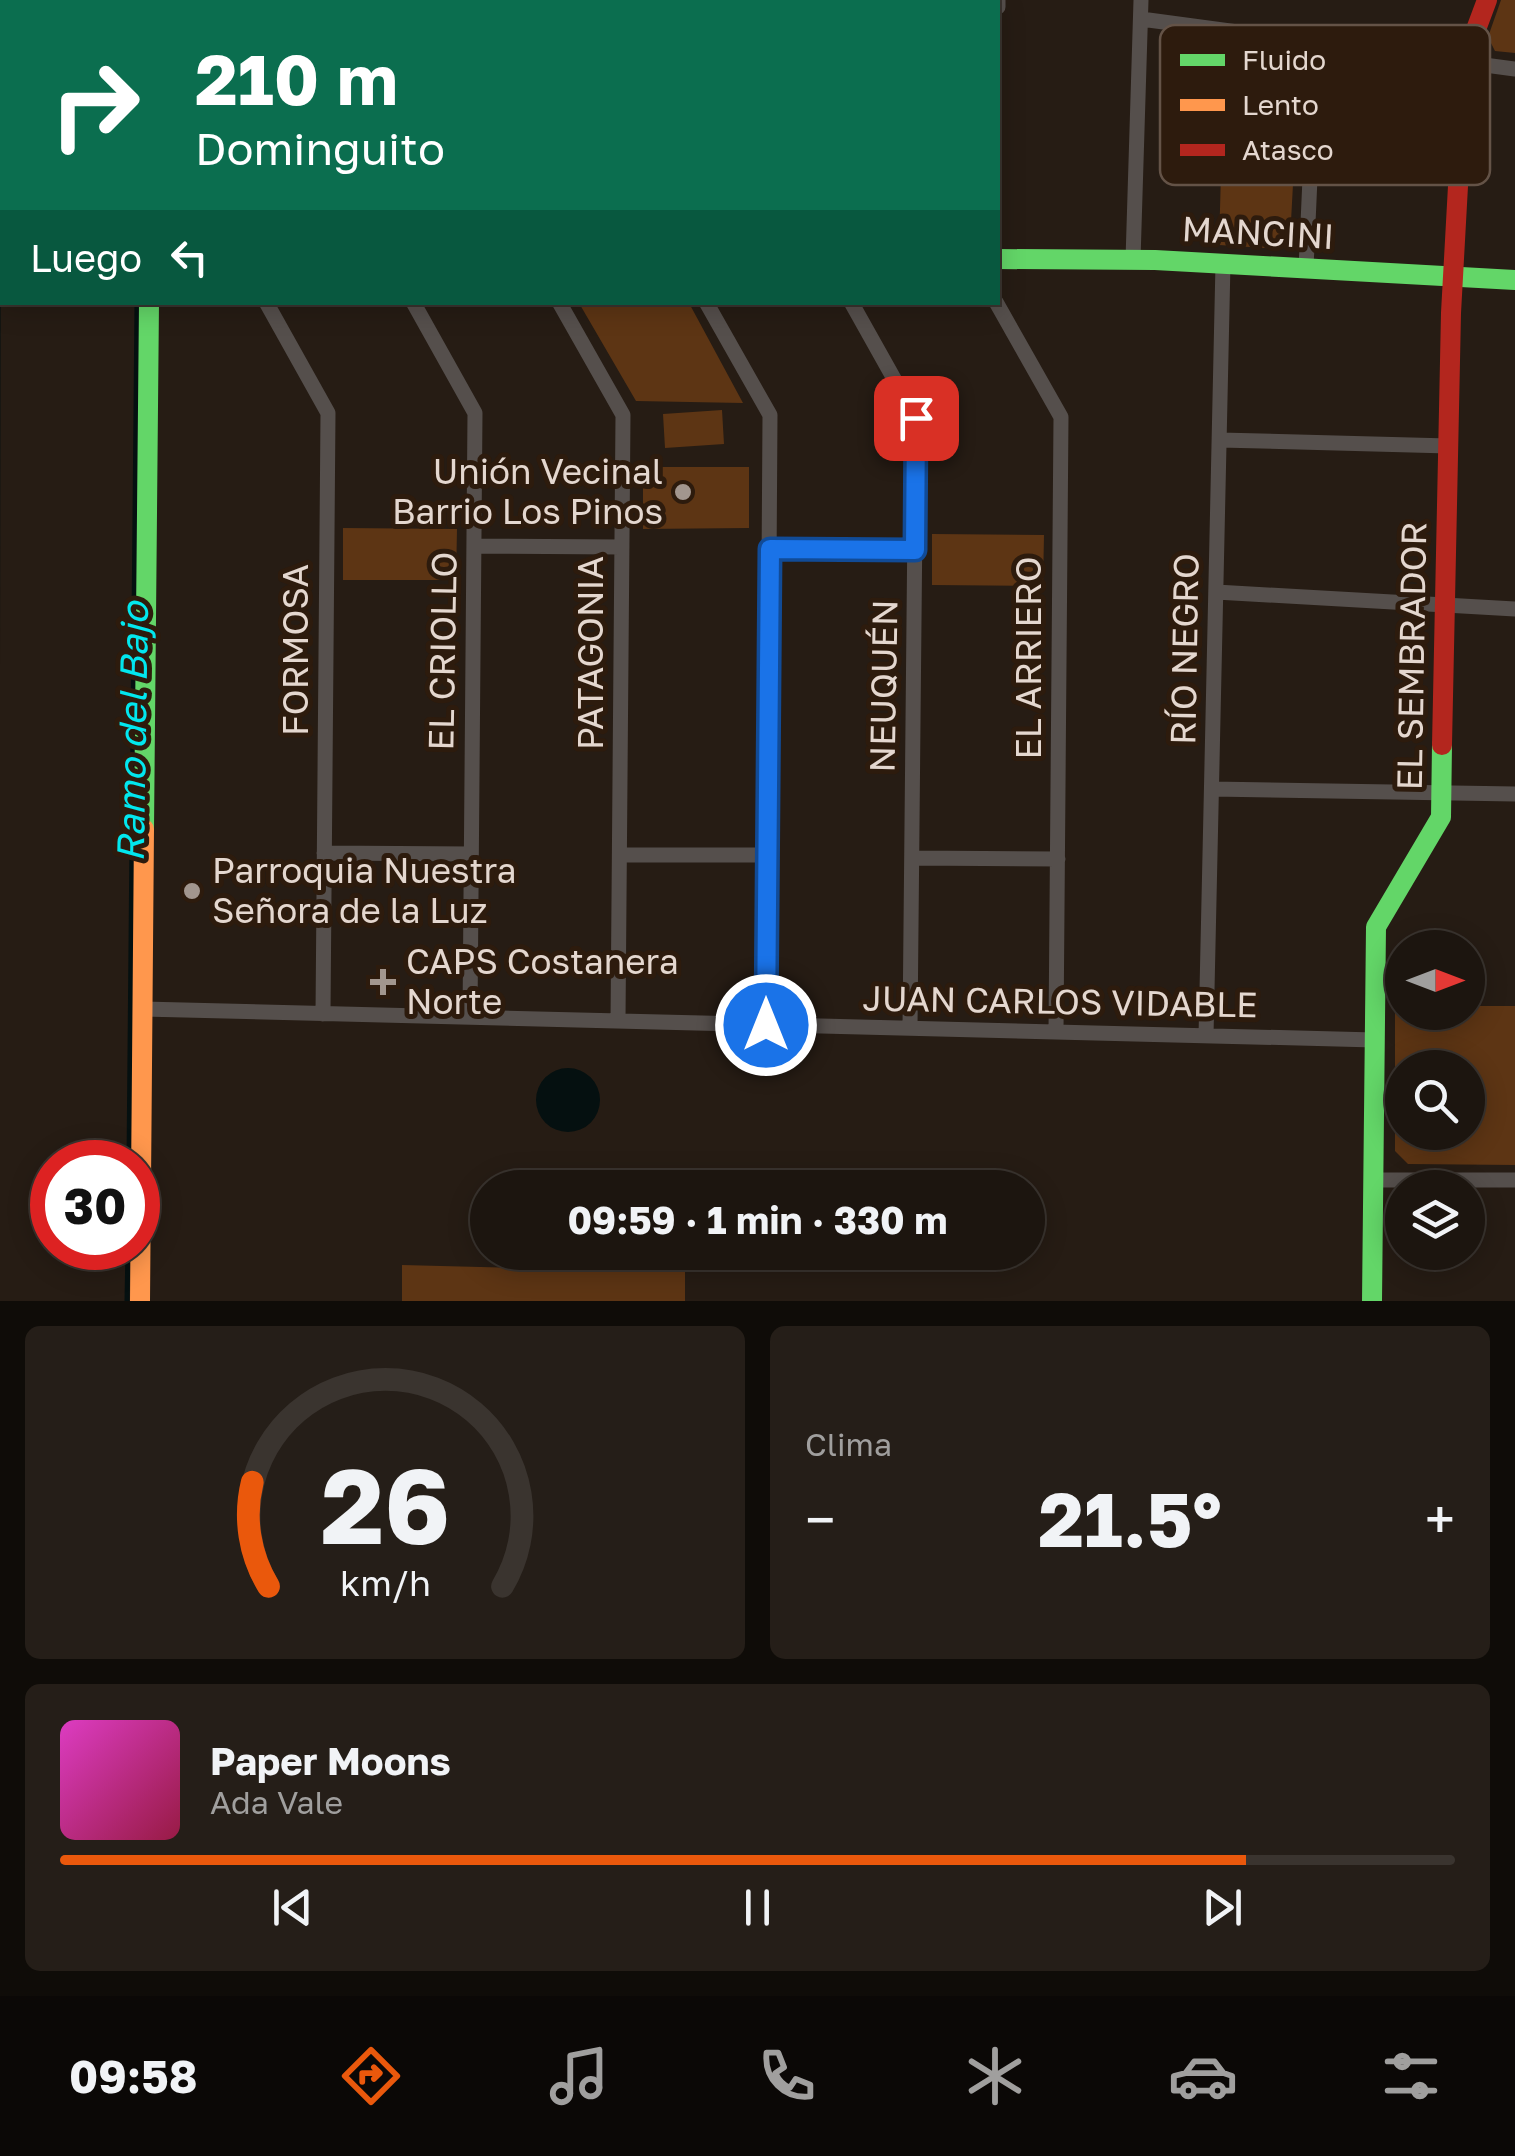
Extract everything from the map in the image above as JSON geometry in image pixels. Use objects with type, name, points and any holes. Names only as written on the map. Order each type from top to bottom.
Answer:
[{"type":"street","points":[[1133,260],[1141,0]]},
{"type":"street","name":"EL SEMBRADOR","points":[[1478,25],[1487,0]]},
{"type":"street","points":[[1141,19],[1185,25]]},
{"type":"street","points":[[1490,66],[1515,70]]},
{"type":"street","points":[[1306,268],[1310,185]]},
{"type":"street","name":"EL SEMBRADOR","points":[[1372,1301],[1376,927],[1440,817],[1458,185]]},
{"type":"street","name":"MANCINI","points":[[1000,259],[1223,263],[1515,280]]},
{"type":"street","name":"RÍO NEGRO","points":[[1206,1036],[1223,263]]},
{"type":"street","points":[[140,1301],[149,305]]},
{"type":"street","name":"FORMOSA","points":[[268,305],[328,413],[323,1014]]},
{"type":"street","name":"EL CRIOLLO","points":[[415,305],[475,413],[470,1018]]},
{"type":"street","name":"PATAGONIA","points":[[561,305],[623,415],[618,1021]]},
{"type":"street","points":[[708,305],[770,415],[766,1025]]},
{"type":"street","name":"NEUQUÉN","points":[[853,305],[916,418],[910,1028]]},
{"type":"street","name":"EL ARRIERO","points":[[998,305],[1061,417],[1056,1032]]},
{"type":"street","points":[[1220,440],[1449,446]]},
{"type":"street","points":[[474,546],[622,547]]},
{"type":"street","points":[[770,549],[915,550]]},
{"type":"street","points":[[1216,592],[1515,609]]},
{"type":"street","points":[[1212,789],[1515,794]]},
{"type":"street","points":[[324,853],[471,854]]},
{"type":"street","points":[[620,856],[768,856]]},
{"type":"street","points":[[912,858],[1058,859]]},
{"type":"street","name":"JUAN CARLOS VIDABLE","points":[[143,1010],[1374,1040]]},
{"type":"street","points":[[1373,1180],[1515,1180]]},
{"type":"shaded area","points":[[1501,0],[1515,0],[1515,53],[1495,51],[1490,31]]},
{"type":"shaded area","points":[[1221,185],[1293,185],[1290,240],[1280,249],[1219,245]]},
{"type":"shaded area","points":[[0,305],[1,305],[0,671]]},
{"type":"shaded area","points":[[580,305],[690,305],[743,403],[636,401]]},
{"type":"shaded area","points":[[722,410],[724,444],[665,448],[663,414]]},
{"type":"shaded area","points":[[643,467],[749,467],[749,528],[643,529]]},
{"type":"shaded area","points":[[343,528],[457,529],[456,580],[343,580]]},
{"type":"shaded area","points":[[932,534],[1044,535],[1043,586],[932,585]]},
{"type":"shaded area","points":[[1485,1006],[1515,1006],[1515,1165],[1408,1164],[1395,1150],[1485,1150],[1485,1050],[1395,1050],[1395,1030],[1485,1030]]},
{"type":"shaded area","points":[[568,1068],[590,1078],[600,1100],[590,1122],[568,1132],[546,1122],[536,1100],[546,1078]]},
{"type":"shaded area","points":[[402,1265],[470,1267],[470,1270],[685,1272],[685,1301],[402,1301]]},
{"type":"waterway","name":"Ramo del Bajo","points":[[129,1140],[137,305]]},
{"type":"waterway","name":"Ramo del Bajo","points":[[127,1301],[128,1270]]},
{"type":"traffic: fast","points":[[1000,259],[1155,260],[1515,280]]},
{"type":"traffic: fast","points":[[144,829],[149,305]]},
{"type":"traffic: fast","points":[[1372,1301],[1376,927],[1441,817],[1442,745]]},
{"type":"traffic: slow","points":[[140,1301],[144,829]]},
{"type":"traffic: jam","points":[[1478,25],[1487,0]]},
{"type":"traffic: jam","points":[[1442,745],[1451,313],[1458,185]]},
{"type":"place","name":"Unión Vecinal Barrio Los Pinos","points":[[683,492]]},
{"type":"place","name":"Parroquia Nuestra Señora de la Luz","points":[[192,891]]},
{"type":"place","name":"CAPS Costanera Norte","points":[[383,982]]},
{"type":"route","points":[[766,1025],[770,549],[915,550],[916,418]]}]
